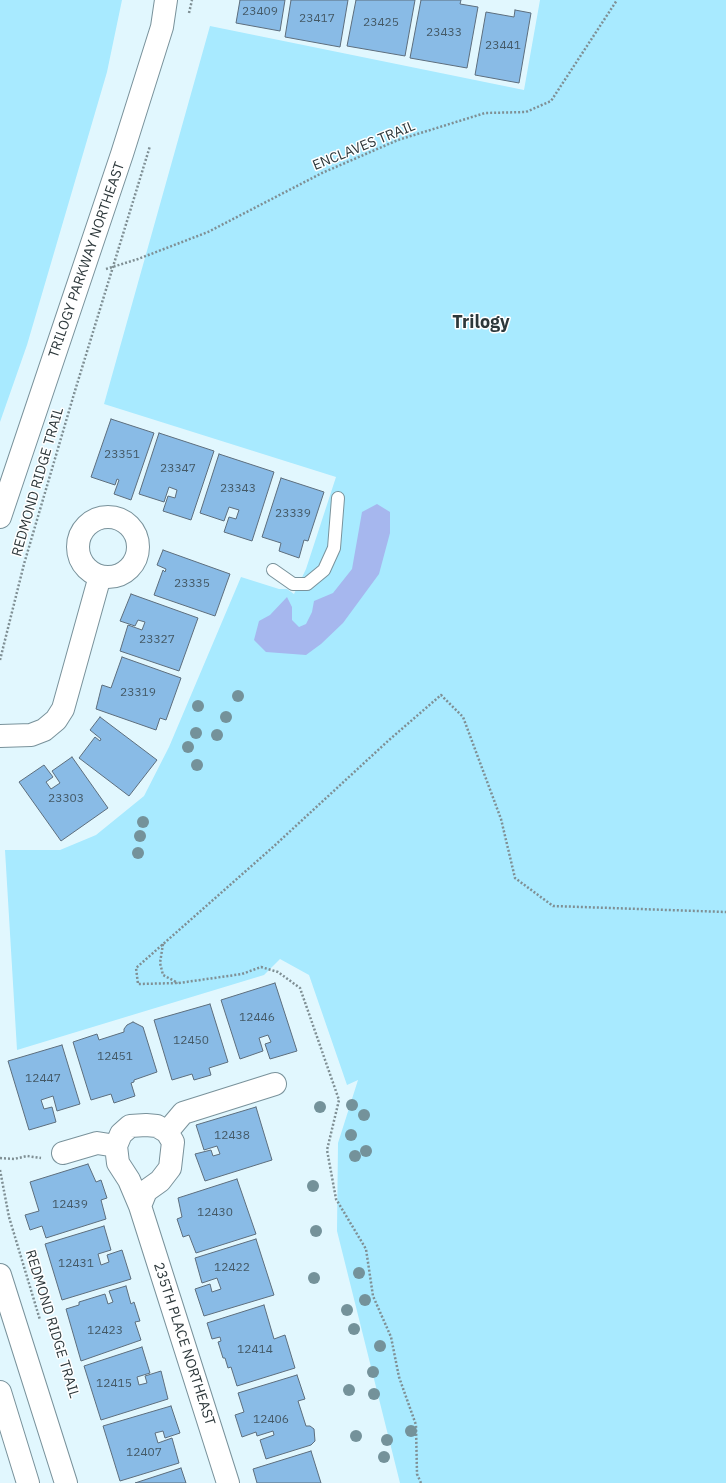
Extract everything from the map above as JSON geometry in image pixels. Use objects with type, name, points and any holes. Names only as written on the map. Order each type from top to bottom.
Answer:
[{"type":"street","name":"TRILOGY PARKWAY NORTHEAST","points":[[0,517],[81,277],[160,34],[166,0]]},
{"type":"street","points":[[0,736],[30,735],[44,730],[63,709],[100,576]]},
{"type":"street","points":[[167,1132],[183,1113],[275,1084]]},
{"type":"street","points":[[63,1153],[96,1143],[116,1146],[121,1134],[130,1126],[146,1124],[157,1126],[167,1132],[173,1142],[170,1168],[160,1181],[146,1191],[140,1206]]},
{"type":"street","name":"235TH PLACE NORTHEAST","points":[[116,1146],[118,1163],[129,1180],[140,1206],[228,1483]]},
{"type":"street","points":[[0,1275],[66,1483]]},
{"type":"street","points":[[0,1392],[28,1483]]},
{"type":"lane","points":[[272,570],[293,584],[307,584],[324,570],[334,548],[338,498]]},
{"type":"path","name":"ENCLAVES TRAIL","points":[[81,277],[138,259],[208,232],[322,173],[398,140],[485,113],[526,112],[551,101],[617,0]]},
{"type":"path","name":"REDMOND RIDGE TRAIL","points":[[0,660],[24,564],[99,311]]},
{"type":"path","points":[[421,1483],[417,1474],[416,1425],[399,1377],[391,1337],[373,1296],[366,1248],[336,1199],[327,1150],[338,1100],[300,988],[278,972],[261,967],[242,974],[179,983],[138,984],[136,968],[273,847],[389,740],[441,695],[463,717],[501,819],[515,878],[553,906],[726,912]]},
{"type":"path","points":[[163,943],[160,963],[163,975],[179,983]]},
{"type":"path","points":[[0,1158],[14,1159],[27,1156],[45,1158],[63,1153]]},
{"type":"path","name":"REDMOND RIDGE TRAIL","points":[[0,1170],[8,1217],[41,1323]]},
{"type":"shaded area","points":[[0,0],[122,0],[107,72],[27,345],[0,422]]},
{"type":"shaded area","points":[[540,0],[726,0],[726,1483],[400,1483],[337,1231],[338,1143],[358,1080],[347,1085],[309,975],[280,959],[264,975],[17,1050],[5,850],[60,850],[96,835],[144,796],[169,747],[241,577],[279,589],[287,589],[294,594],[306,569],[336,477],[104,404],[210,26],[524,90]]},
{"type":"shaded area","points":[[377,504],[390,512],[390,533],[379,574],[343,623],[321,644],[306,655],[266,652],[254,640],[259,621],[270,615],[287,597],[292,607],[292,620],[299,627],[306,624],[312,612],[314,601],[333,593],[352,569],[362,512]]},
{"type":"building","points":[[240,0],[285,0],[280,31],[236,23]]},
{"type":"building","points":[[291,0],[348,0],[340,47],[285,37]]},
{"type":"building","points":[[356,0],[415,0],[405,56],[347,46]]},
{"type":"building","points":[[421,0],[461,0],[460,4],[478,7],[467,68],[410,58]]},
{"type":"building","points":[[515,10],[531,13],[519,83],[475,75],[486,12],[514,17]]},
{"type":"building","points":[[111,419],[154,433],[131,500],[114,494],[119,480],[117,479],[115,485],[91,477]]},
{"type":"building","points":[[159,433],[214,451],[191,520],[163,511],[168,496],[175,498],[177,490],[169,487],[164,502],[139,494]]},
{"type":"building","points":[[219,454],[274,472],[252,541],[224,532],[229,517],[236,519],[239,510],[229,507],[224,521],[200,513]]},
{"type":"building","points":[[281,478],[324,492],[308,541],[304,540],[299,558],[279,551],[281,543],[262,537]]},
{"type":"building","points":[[163,550],[230,574],[215,616],[154,595],[163,570],[165,572],[166,569],[157,565]]},
{"type":"building","points":[[131,594],[198,618],[179,671],[120,651],[128,625],[142,630],[145,622],[138,620],[135,626],[120,621]]},
{"type":"building","points":[[122,657],[181,678],[166,720],[160,718],[156,730],[96,709],[102,685],[111,688]]},
{"type":"building","points":[[100,717],[157,760],[129,796],[79,758],[95,737],[100,741],[101,739],[90,730]]},
{"type":"building","points":[[72,757],[108,808],[61,841],[19,782],[44,765],[53,777],[46,782],[51,789],[60,783],[52,771]]},
{"type":"building","points":[[275,983],[297,1051],[270,1059],[265,1044],[271,1042],[268,1035],[259,1038],[263,1051],[240,1059],[221,1000]]},
{"type":"building","points":[[210,1004],[228,1062],[209,1068],[211,1075],[194,1080],[192,1074],[172,1080],[154,1020]]},
{"type":"building","points":[[133,1022],[143,1027],[157,1072],[134,1080],[134,1082],[131,1083],[135,1096],[114,1103],[111,1094],[91,1100],[73,1042],[97,1034],[99,1040],[124,1032],[127,1025]]},
{"type":"building","points":[[62,1045],[80,1104],[57,1111],[53,1096],[41,1100],[44,1109],[52,1107],[56,1122],[29,1130],[8,1061]]},
{"type":"building","points":[[256,1107],[272,1160],[205,1181],[195,1154],[211,1150],[213,1156],[220,1154],[217,1146],[204,1150],[196,1125]]},
{"type":"building","points":[[88,1164],[96,1182],[101,1180],[107,1198],[101,1200],[106,1219],[46,1238],[42,1226],[30,1230],[25,1215],[39,1211],[30,1182]]},
{"type":"building","points":[[237,1179],[256,1234],[196,1253],[189,1235],[183,1237],[177,1219],[182,1217],[178,1198]]},
{"type":"building","points":[[104,1226],[111,1250],[98,1254],[101,1265],[109,1262],[107,1255],[122,1250],[131,1279],[62,1300],[45,1244]]},
{"type":"building","points":[[256,1239],[274,1295],[204,1316],[195,1289],[210,1284],[212,1292],[221,1289],[217,1278],[202,1283],[195,1258]]},
{"type":"building","points":[[126,1286],[131,1304],[134,1302],[140,1321],[135,1322],[141,1340],[81,1361],[66,1309],[79,1305],[79,1302],[105,1294],[108,1304],[113,1302],[109,1291]]},
{"type":"building","points":[[264,1305],[274,1339],[285,1335],[295,1368],[237,1386],[231,1367],[228,1368],[225,1358],[223,1358],[218,1342],[221,1341],[220,1337],[212,1339],[207,1323]]},
{"type":"building","points":[[142,1347],[150,1373],[137,1377],[139,1385],[147,1383],[145,1376],[161,1371],[168,1399],[101,1420],[84,1366]]},
{"type":"building","points":[[297,1375],[305,1399],[298,1401],[306,1426],[310,1426],[314,1429],[315,1441],[311,1445],[266,1459],[260,1440],[274,1435],[273,1431],[257,1436],[256,1432],[242,1437],[235,1415],[244,1412],[238,1393]]},
{"type":"building","points":[[171,1406],[180,1433],[165,1438],[163,1431],[155,1433],[158,1443],[172,1438],[179,1463],[120,1481],[103,1426]]},
{"type":"building","points":[[311,1451],[321,1483],[257,1483],[253,1469]]},
{"type":"building","points":[[181,1468],[186,1483],[135,1483]]},
{"type":"district","name":"Trilogy","points":[[481,323]]}]
